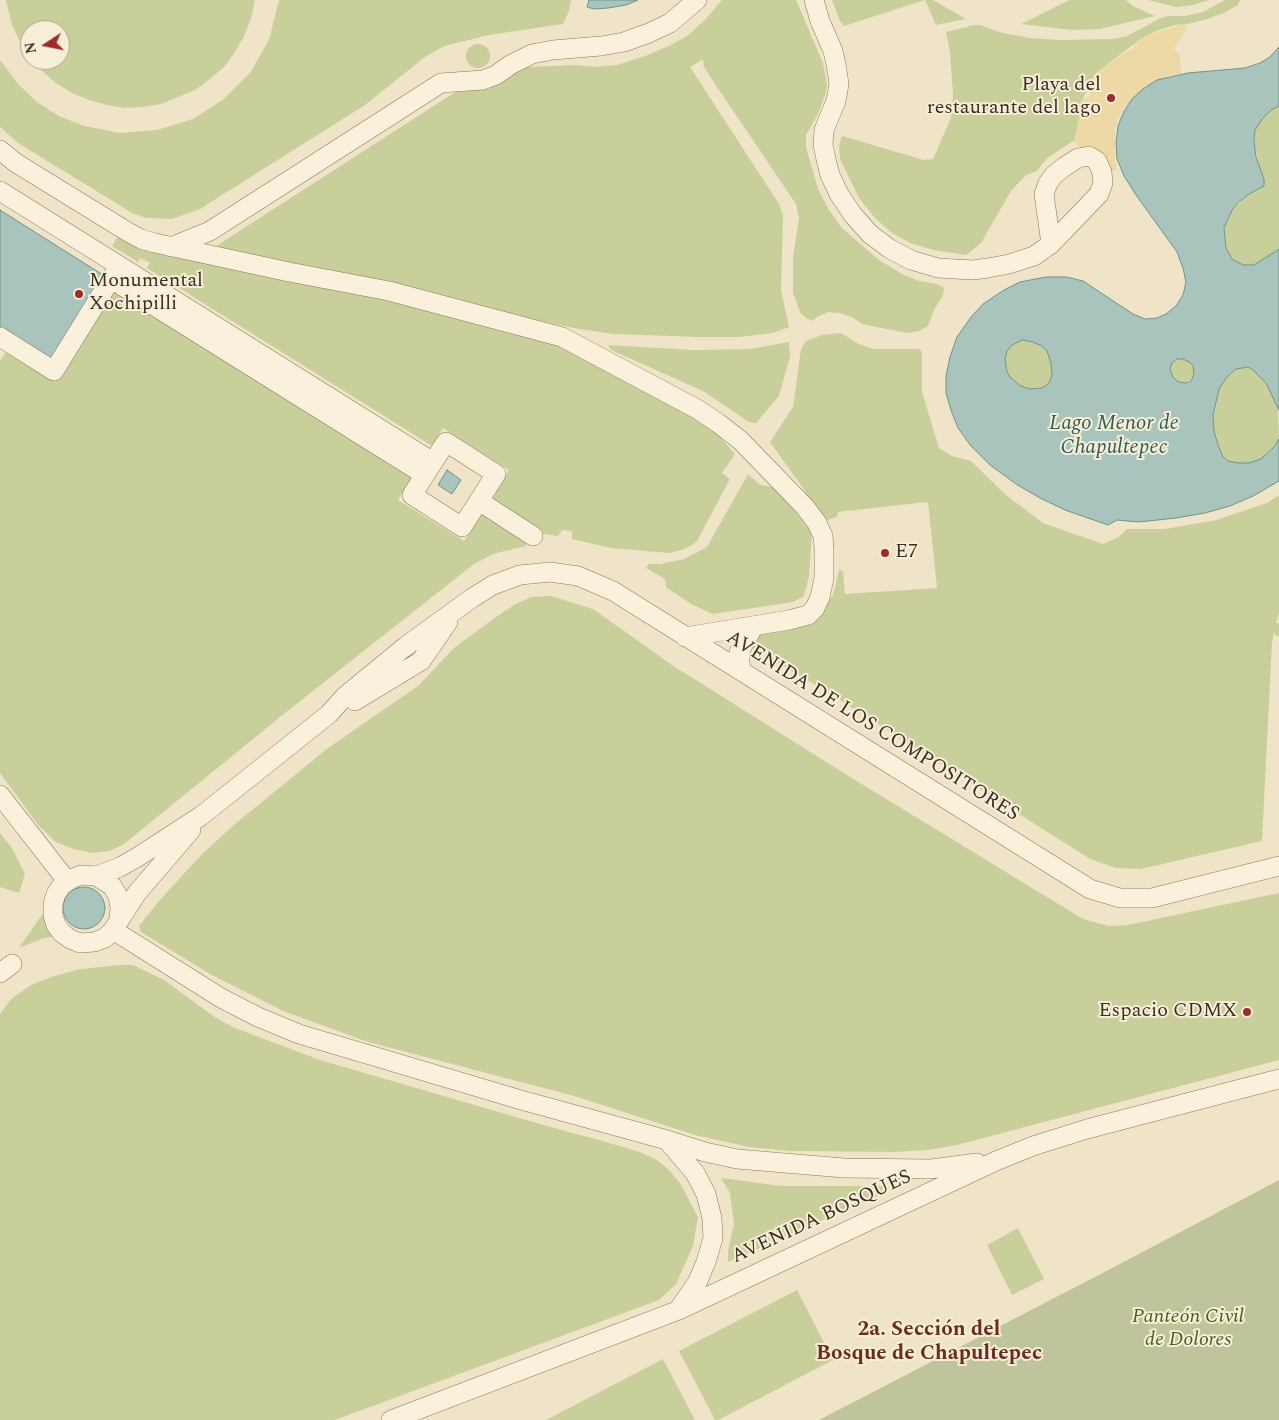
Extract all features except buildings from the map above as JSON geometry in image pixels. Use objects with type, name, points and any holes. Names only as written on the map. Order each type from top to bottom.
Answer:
[{"type":"street","points":[[171,247],[210,231],[441,83],[483,80],[496,75],[510,65],[532,54],[624,42],[670,23],[697,0]]},
{"type":"street","points":[[814,0],[820,21],[833,51],[839,84],[836,101],[824,130],[823,145],[826,159],[830,175],[840,194],[853,215],[870,234],[890,249],[911,260],[938,268],[964,270],[1009,264],[1034,256],[1051,244]]},
{"type":"street","points":[[0,150],[16,163],[141,239],[171,247],[389,291],[562,337],[697,409],[740,440],[783,484],[817,523],[823,536],[824,570],[820,597],[815,608],[808,615],[789,620],[685,637]]},
{"type":"street","points":[[0,191],[115,272],[429,469]]},
{"type":"street","points":[[0,337],[54,371],[115,272]]},
{"type":"street","points":[[446,442],[496,474],[462,527],[412,495],[429,469],[446,442]]},
{"type":"street","points":[[479,501],[533,536]]},
{"type":"street","name":"AVENIDA DE LOS COMPOSITORES","points":[[96,876],[120,867],[136,858],[202,816],[329,714],[421,661],[454,612],[493,585],[520,576],[550,572],[578,576],[613,591],[1090,889],[1120,898],[1152,898],[1279,866]]},
{"type":"street","points":[[741,671],[739,652],[754,626]]},
{"type":"street","points":[[0,795],[67,881]]},
{"type":"street","points":[[116,925],[120,908],[118,896],[112,886],[96,876],[81,875],[67,881],[56,894],[53,904],[53,915],[56,925],[62,933],[80,943],[94,942],[105,938],[116,925],[137,894],[202,816]]},
{"type":"street","points":[[116,925],[222,998],[299,1034],[705,1152],[737,1159],[844,1168],[931,1170],[996,1161]]},
{"type":"street","name":"AVENIDA BOSQUES","points":[[391,1420],[679,1310],[996,1161],[1033,1146],[1086,1129],[1279,1079]]},
{"type":"street","points":[[667,1140],[695,1173],[706,1194],[712,1218],[712,1238],[706,1262],[697,1283],[679,1310]]},
{"type":"green space","points":[[6,0],[255,0],[251,19],[244,36],[224,67],[195,90],[161,104],[143,107],[125,108],[89,100],[72,93],[56,83],[41,70],[70,70],[70,20],[20,20],[20,42],[12,25]]},
{"type":"green space","points":[[279,0],[571,0],[569,11],[563,24],[489,35],[444,46],[425,57],[365,105],[200,209],[172,219],[146,218],[132,213],[18,143],[0,127],[0,60],[18,84],[37,102],[59,116],[84,126],[120,133],[157,130],[193,119],[224,99],[250,73],[269,40]]},
{"type":"green space","points":[[722,0],[796,0],[823,63],[827,86],[818,114],[806,135],[806,147],[818,189],[829,210],[842,228],[879,260],[904,275],[919,281],[937,284],[944,288],[943,295],[934,310],[928,326],[919,331],[907,333],[862,324],[852,317],[839,313],[828,312],[813,321],[806,318],[800,312],[793,293],[793,257],[799,219],[796,204],[704,67],[703,59],[690,67],[779,204],[783,216],[781,290],[789,327],[773,333],[738,337],[614,334],[506,314],[213,248],[460,89],[484,90],[493,87],[511,72],[526,67],[577,65],[595,67],[617,65],[645,56],[687,36],[704,21]]},
{"type":"green space","points":[[832,0],[925,0],[844,26],[840,21]]},
{"type":"green space","points":[[925,0],[933,0],[966,19],[936,25]]},
{"type":"green space","points":[[1069,0],[1126,0],[1133,6],[1155,16],[1100,29],[1072,30],[1021,24]]},
{"type":"green space","points":[[1148,0],[1209,0],[1193,5],[1176,7]]},
{"type":"green space","points":[[1225,0],[1240,0],[1238,5],[1224,13],[1154,32],[1138,41],[1096,73],[1079,107],[1080,116],[1076,139],[1046,159],[1037,171],[1026,175],[1011,191],[981,243],[966,255],[933,250],[910,243],[892,233],[875,218],[859,198],[840,159],[839,146],[842,136],[924,160],[933,159],[951,118],[953,95],[950,52],[946,32],[980,25],[1003,33],[1030,38],[1059,40],[1113,39],[1127,36],[1161,18],[1203,12]]},
{"type":"green space","points":[[478,44],[486,48],[490,56],[486,64],[478,68],[470,64],[466,56],[470,48]]},
{"type":"green space","points":[[1279,106],[1279,249],[1254,265],[1243,265],[1232,259],[1226,248],[1224,228],[1232,210],[1249,194],[1259,167],[1254,141],[1255,130],[1271,110]]},
{"type":"green space","points":[[119,235],[556,341],[701,416],[735,454],[722,473],[730,479],[697,541],[682,550],[669,553],[611,548],[572,539],[572,531],[562,530],[558,536],[543,534],[492,500],[509,470],[443,428],[432,446],[147,268],[150,263],[140,258],[138,262],[112,246]]},
{"type":"green space","points":[[113,289],[412,478],[398,500],[464,541],[483,512],[525,538],[526,546],[493,554],[474,564],[285,713],[124,844],[110,851],[92,853],[73,849],[56,842],[39,826],[0,773],[0,361],[8,349]]},
{"type":"green space","points":[[841,333],[859,344],[873,349],[919,349],[922,352],[922,392],[939,448],[952,456],[971,461],[1006,495],[1043,523],[1103,544],[1119,537],[1127,529],[1165,529],[1216,520],[1267,503],[1279,495],[1279,613],[1276,623],[1279,623],[1279,636],[1276,636],[1274,632],[1262,841],[1141,869],[1116,868],[1090,859],[829,693],[750,646],[758,630],[816,613],[833,595],[839,570],[843,571],[845,594],[937,588],[928,502],[838,512],[837,517],[823,521],[803,488],[770,442],[793,407],[801,349],[806,341],[822,335]]},
{"type":"green space","points":[[1022,340],[1033,342],[1042,346],[1047,351],[1052,375],[1049,383],[1042,388],[1030,390],[1021,386],[1007,372],[1005,359],[1007,351],[1012,345]]},
{"type":"green space","points":[[789,342],[790,356],[779,396],[756,423],[749,422],[703,391],[611,350],[608,345],[693,350],[750,349]]},
{"type":"green space","points":[[1182,359],[1187,360],[1193,366],[1193,376],[1187,382],[1182,383],[1177,382],[1171,376],[1170,371],[1171,366],[1177,360]]},
{"type":"green space","points":[[1248,367],[1261,376],[1278,407],[1279,439],[1274,447],[1261,459],[1249,463],[1238,463],[1228,461],[1223,457],[1214,431],[1213,415],[1219,389],[1227,377],[1236,369]]},
{"type":"green space","points":[[748,474],[760,485],[774,487],[812,533],[809,576],[804,596],[793,602],[713,614],[691,604],[666,587],[665,579],[646,568],[649,564],[660,564],[684,559],[707,547]]},
{"type":"green space","points":[[551,596],[593,609],[672,665],[847,775],[1083,919],[1109,926],[1128,925],[1279,893],[1279,1060],[957,1145],[928,1150],[894,1152],[790,1151],[749,1147],[695,1135],[574,1096],[368,1042],[283,1011],[210,974],[141,932],[139,926],[158,902],[203,853],[235,824],[328,748],[418,686],[455,647],[499,615],[531,597]]},
{"type":"green space","points":[[0,833],[12,848],[25,874],[19,893],[0,887]]},
{"type":"green space","points":[[43,913],[52,937],[44,938],[19,948]]},
{"type":"green space","points":[[133,965],[164,980],[216,1018],[235,1028],[320,1060],[640,1152],[657,1160],[680,1183],[698,1217],[693,1246],[676,1284],[659,1300],[335,1420],[0,1420],[0,1014],[11,999],[31,985],[51,977],[81,969]]},
{"type":"green space","points":[[721,1178],[782,1186],[883,1186],[882,1194],[728,1262],[728,1251],[734,1224],[730,1193]]},
{"type":"green space","name":"Panteón Civil de Dolores","points":[[1279,1180],[1279,1420],[819,1420],[1118,1265]]},
{"type":"green space","points":[[1018,1228],[1044,1279],[1012,1295],[987,1245]]},
{"type":"green space","points":[[797,1290],[833,1360],[715,1420],[679,1351]]},
{"type":"green space","points":[[663,1359],[695,1420],[546,1420]]},
{"type":"sand","name":"Playa del restaurante del lago","points":[[1184,24],[1187,27],[1174,49],[1180,55],[1181,74],[1164,77],[1143,89],[1124,107],[1115,130],[1117,170],[1102,172],[1074,141],[1083,100],[1090,96],[1096,73],[1127,51],[1133,49],[1135,44],[1149,35]]},
{"type":"water","points":[[589,0],[638,0],[626,5],[594,9],[587,7]]},
{"type":"water","name":"Lago Menor de Chapultepec","points":[[1279,47],[1279,106],[1271,110],[1262,119],[1255,130],[1256,157],[1264,179],[1264,186],[1239,202],[1232,210],[1224,228],[1226,248],[1232,259],[1243,265],[1254,265],[1279,249],[1279,410],[1266,383],[1248,367],[1236,369],[1227,377],[1219,389],[1213,415],[1214,431],[1218,445],[1223,457],[1228,461],[1249,463],[1261,459],[1274,447],[1279,439],[1279,481],[1253,496],[1230,506],[1205,513],[1139,522],[1117,520],[1108,525],[1065,510],[1040,498],[1016,484],[990,465],[971,446],[958,428],[946,393],[946,376],[957,337],[983,304],[1020,282],[1046,277],[1067,277],[1083,281],[1133,314],[1145,319],[1157,318],[1176,306],[1183,295],[1186,282],[1183,268],[1177,252],[1124,176],[1117,159],[1116,142],[1118,126],[1124,111],[1132,99],[1157,80],[1188,73],[1245,68],[1270,57]],"holes":[[[1022,340],[1033,342],[1042,346],[1047,351],[1052,375],[1049,383],[1042,388],[1030,389],[1021,386],[1007,372],[1005,359],[1007,351],[1012,345]],[[1177,359],[1183,359],[1193,366],[1194,374],[1191,381],[1186,383],[1178,382],[1173,377],[1170,369],[1172,363]]]},
{"type":"water","points":[[0,210],[103,275],[51,361],[0,329]]},
{"type":"water","points":[[447,470],[461,480],[452,494],[438,485]]},
{"type":"water","points":[[84,887],[92,889],[101,897],[105,908],[103,916],[95,925],[84,929],[76,927],[67,919],[63,908],[65,900],[73,891]]},
{"type":"place","name":"Playa del restaurante del lago","points":[[1111,98]]},
{"type":"place","name":"Monumental Xochipilli","points":[[79,294]]},
{"type":"place","name":"E7","points":[[885,553]]},
{"type":"place","name":"Espacio CDMX","points":[[1247,1012]]},
{"type":"district","name":"2a. Sección del Bosque de Chapultepec","points":[[929,1343]]}]
